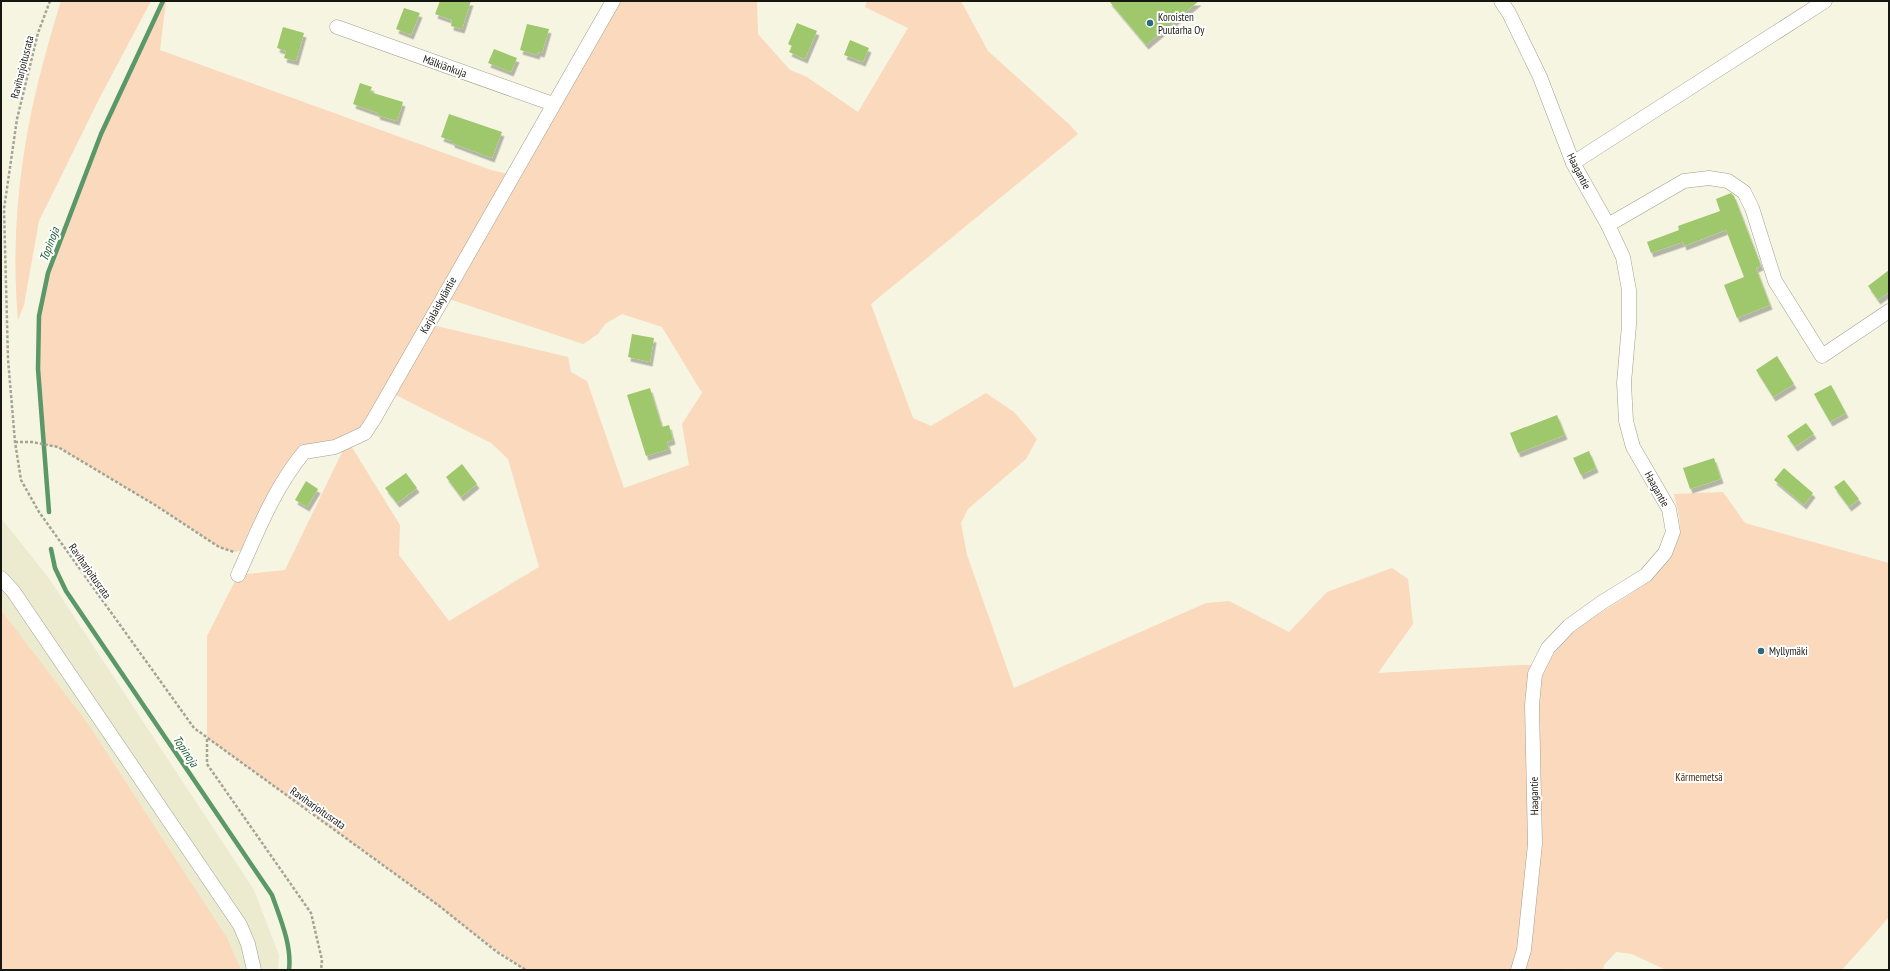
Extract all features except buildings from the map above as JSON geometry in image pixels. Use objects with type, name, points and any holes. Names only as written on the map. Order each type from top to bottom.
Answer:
[{"type":"street","name":"Karjalaiskyläntie","points":[[238,575],[272,500],[287,473],[304,452],[335,447],[365,433],[613,1]]},
{"type":"street","name":"Haagantie","points":[[1501,1],[1509,13],[1540,77],[1573,163],[1608,225],[1623,257],[1629,290],[1629,325],[1624,383],[1626,420],[1633,447],[1669,509],[1673,532],[1665,553],[1646,575],[1601,603],[1569,626],[1548,648],[1535,674],[1532,705],[1536,844],[1524,950],[1518,970]]},
{"type":"street","points":[[1573,163],[1825,1]]},
{"type":"street","name":"Mälkiänkuja","points":[[337,27],[553,104]]},
{"type":"street","points":[[1608,225],[1684,181],[1709,178],[1728,181],[1744,192],[1752,208],[1775,281],[1822,356],[1889,311]]},
{"type":"street","points":[[1,578],[13,591],[240,925],[248,944],[254,970]]},
{"type":"path","name":"Raviharjoitusrata","points":[[50,1],[38,34],[18,119],[4,209],[8,359],[14,442],[21,480],[39,512],[181,713],[194,728],[438,905],[497,952],[526,970]]},
{"type":"path","points":[[14,442],[34,442],[58,447],[155,505],[219,547],[234,552],[250,549]]},
{"type":"path","points":[[206,738],[207,764],[311,913],[322,960],[321,970]]},
{"type":"shaded area","points":[[1,518],[48,577],[254,890],[279,955],[278,970],[1,970]]},
{"type":"green space","points":[[61,1],[151,1],[99,99],[39,221],[24,305],[18,320],[15,253],[24,154],[37,88]]},
{"type":"green space","name":"Kärmemetsä","points":[[163,1],[166,1],[160,50],[491,170],[512,175],[613,1],[757,1],[758,34],[790,70],[807,77],[858,112],[908,28],[865,7],[867,1],[961,1],[988,51],[1078,134],[871,304],[913,418],[931,426],[986,393],[1014,412],[1037,439],[1026,459],[968,509],[961,523],[967,555],[1014,688],[1206,603],[1229,601],[1289,632],[1327,592],[1392,568],[1408,579],[1413,624],[1378,673],[1520,665],[1546,665],[1562,644],[1575,631],[1642,586],[1668,560],[1677,544],[1680,527],[1674,494],[1723,492],[1745,523],[1889,563],[1889,917],[1842,970],[1666,970],[1632,954],[1616,952],[1604,965],[1603,970],[526,970],[469,930],[285,793],[207,738],[207,636],[238,575],[285,570],[347,442],[304,452],[250,549],[234,552],[219,547],[155,505],[58,447],[44,445],[38,369],[39,316],[48,273],[101,134]],"holes":[[[443,297],[583,344],[598,334],[605,324],[622,314],[662,327],[702,393],[682,424],[689,465],[624,488],[587,381],[571,372],[568,357],[428,324]],[[390,392],[491,443],[508,459],[539,567],[449,621],[399,555],[400,525],[348,441],[374,419]]]},
{"type":"green space","points":[[1,610],[88,724],[227,938],[241,970],[1,970]]},
{"type":"waterway","name":"Topinoja","points":[[49,512],[38,369],[39,316],[48,273],[101,134],[163,1]]},
{"type":"waterway","name":"Topinoja","points":[[51,549],[55,568],[66,591],[272,895],[287,941],[289,951],[289,970]]},
{"type":"place","name":"Koroisten Puutarha Oy","points":[[1150,23]]},
{"type":"place","name":"Myllymäki","points":[[1761,651]]}]
